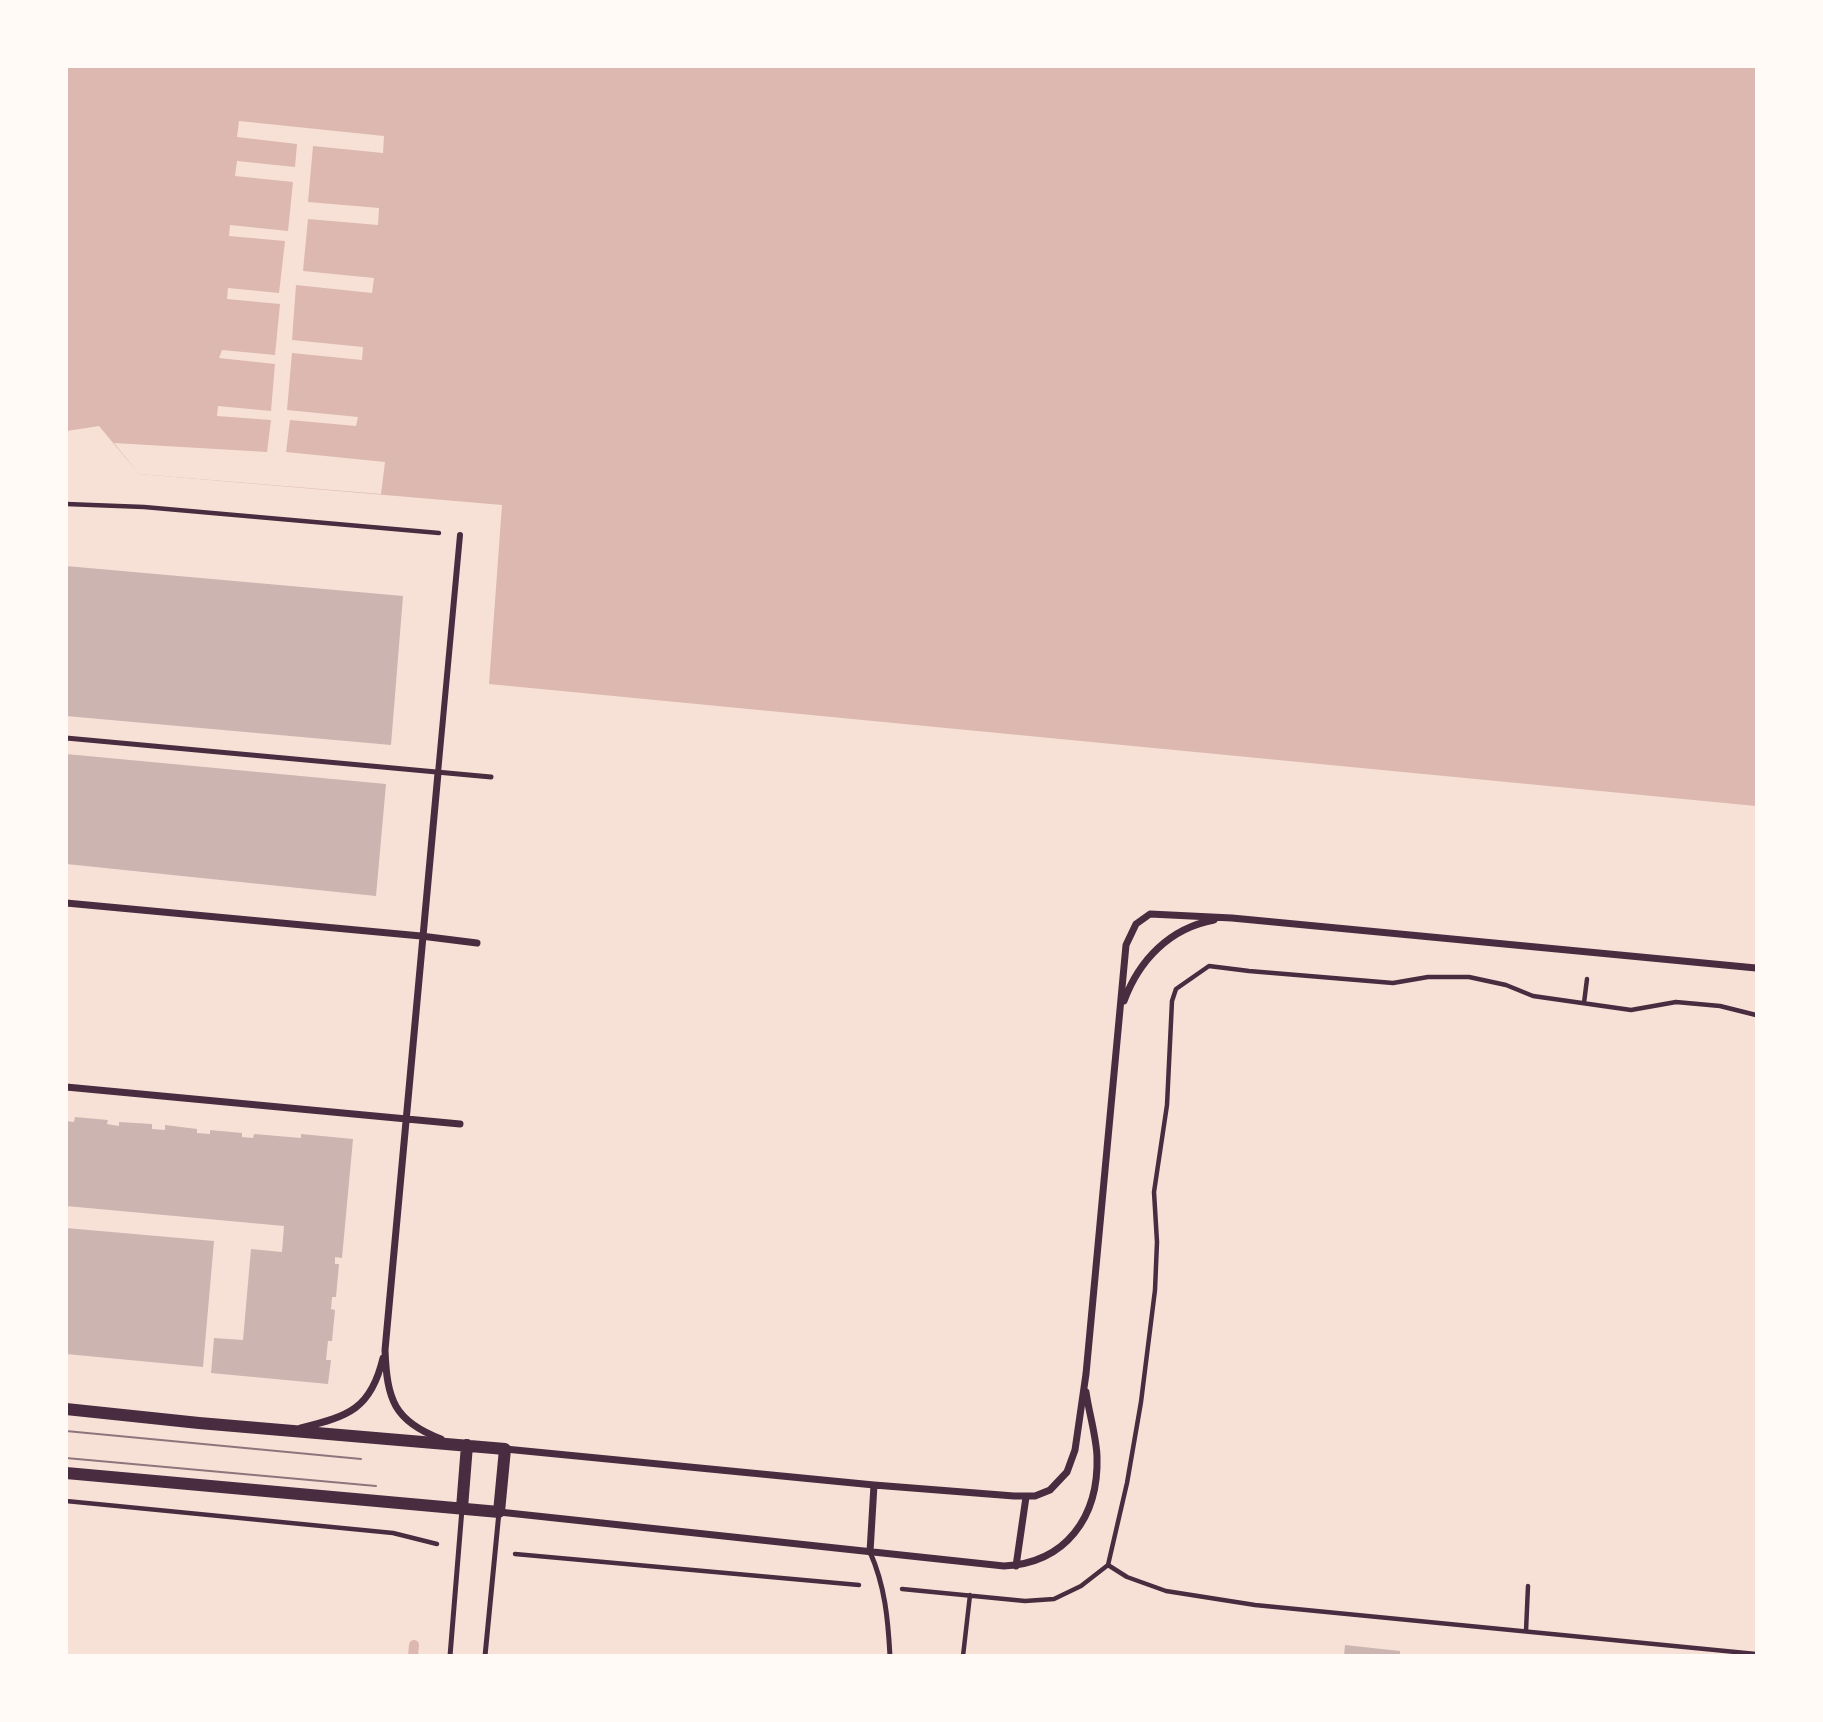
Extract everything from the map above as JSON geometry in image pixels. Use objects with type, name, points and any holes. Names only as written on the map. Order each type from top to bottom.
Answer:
[{"type":"street","points":[[450,1443],[426,1433],[403,1418],[392,1400],[385,1350],[460,535]]},
{"type":"street","points":[[66,903],[477,943]]},
{"type":"street","points":[[66,1409],[1026,1497],[1050,1490],[1068,1472],[1075,1450],[1086,1374],[1126,945],[1141,919],[1156,913],[1233,918],[1756,968]]},
{"type":"street","points":[[1120,1021],[1124,999],[1133,980],[1157,948],[1192,926],[1233,918]]},
{"type":"street","points":[[66,1087],[460,1124]]},
{"type":"street","points":[[289,1431],[337,1419],[354,1411],[372,1390],[385,1350]]},
{"type":"street","points":[[66,1473],[462,1508],[1016,1566],[1045,1558],[1062,1547],[1079,1527],[1088,1507],[1097,1462],[1086,1391],[1086,1374]]},
{"type":"street","points":[[462,1508],[467,1445]]},
{"type":"street","points":[[499,1512],[505,1449]]},
{"type":"street","points":[[870,1552],[874,1485]]},
{"type":"street","points":[[1016,1566],[1026,1497]]},
{"type":"lane","points":[[66,738],[491,776]]},
{"type":"lane","points":[[450,1656],[462,1508]]},
{"type":"lane","points":[[485,1656],[499,1512]]},
{"type":"lane","points":[[870,1552],[886,1602],[890,1656]]},
{"type":"path","points":[[66,505],[144,507],[460,535]]},
{"type":"path","points":[[495,1551],[1025,1601],[1054,1599],[1081,1586],[1108,1565],[1127,1483],[1141,1402],[1155,1290],[1157,1242],[1154,1192],[1164,1126],[1172,1002],[1176,989],[1209,966],[1393,982],[1428,977],[1469,977],[1506,985],[1533,996],[1631,1010],[1676,1002],[1720,1006],[1756,1014]]},
{"type":"path","points":[[1584,1003],[1587,979]]},
{"type":"path","points":[[66,1501],[393,1533],[458,1547]]},
{"type":"path","points":[[1108,1565],[1127,1577],[1166,1591],[1242,1603],[1756,1654]]},
{"type":"path","points":[[1526,1631],[1528,1586]]},
{"type":"path","points":[[963,1656],[970,1595]]},
{"type":"shaded area","points":[[67,67],[1756,67],[1756,806],[489,684],[502,505],[139,474],[99,426],[67,431]]},
{"type":"pier","points":[[239,121],[384,136],[383,153],[313,146],[308,202],[379,208],[378,225],[308,219],[303,271],[374,278],[372,293],[296,285],[292,340],[363,347],[362,360],[292,353],[287,410],[358,417],[356,426],[290,420],[286,452],[385,462],[381,494],[139,474],[114,443],[267,452],[271,420],[217,416],[218,406],[271,411],[275,364],[219,358],[222,350],[275,355],[280,304],[227,299],[228,288],[279,293],[285,241],[229,236],[230,225],[288,231],[293,182],[235,176],[237,161],[295,167],[297,144],[237,137]]},
{"type":"building","points":[[66,566],[403,596],[391,745],[66,716]]},
{"type":"building","points":[[66,754],[386,784],[376,896],[66,864]]},
{"type":"building","points":[[75,1117],[108,1120],[107,1124],[119,1126],[119,1122],[152,1124],[152,1129],[165,1130],[165,1125],[197,1129],[197,1133],[210,1134],[210,1130],[242,1133],[242,1137],[253,1138],[254,1134],[301,1138],[301,1134],[353,1139],[342,1258],[335,1257],[335,1264],[339,1264],[336,1297],[332,1297],[331,1309],[335,1310],[332,1341],[328,1341],[326,1360],[331,1360],[328,1384],[211,1373],[214,1338],[243,1340],[251,1249],[282,1252],[284,1226],[66,1206],[66,1121],[74,1122]]},
{"type":"building","points":[[66,1228],[214,1241],[203,1367],[66,1354]]},
{"type":"building","points":[[1345,1645],[1400,1651],[1400,1656],[1344,1656]]},
{"type":"waterway","points":[[413,1656],[414,1645]]},
{"type":"tram line","points":[[66,1431],[361,1459]]},
{"type":"tram line","points":[[66,1458],[376,1486]]}]
